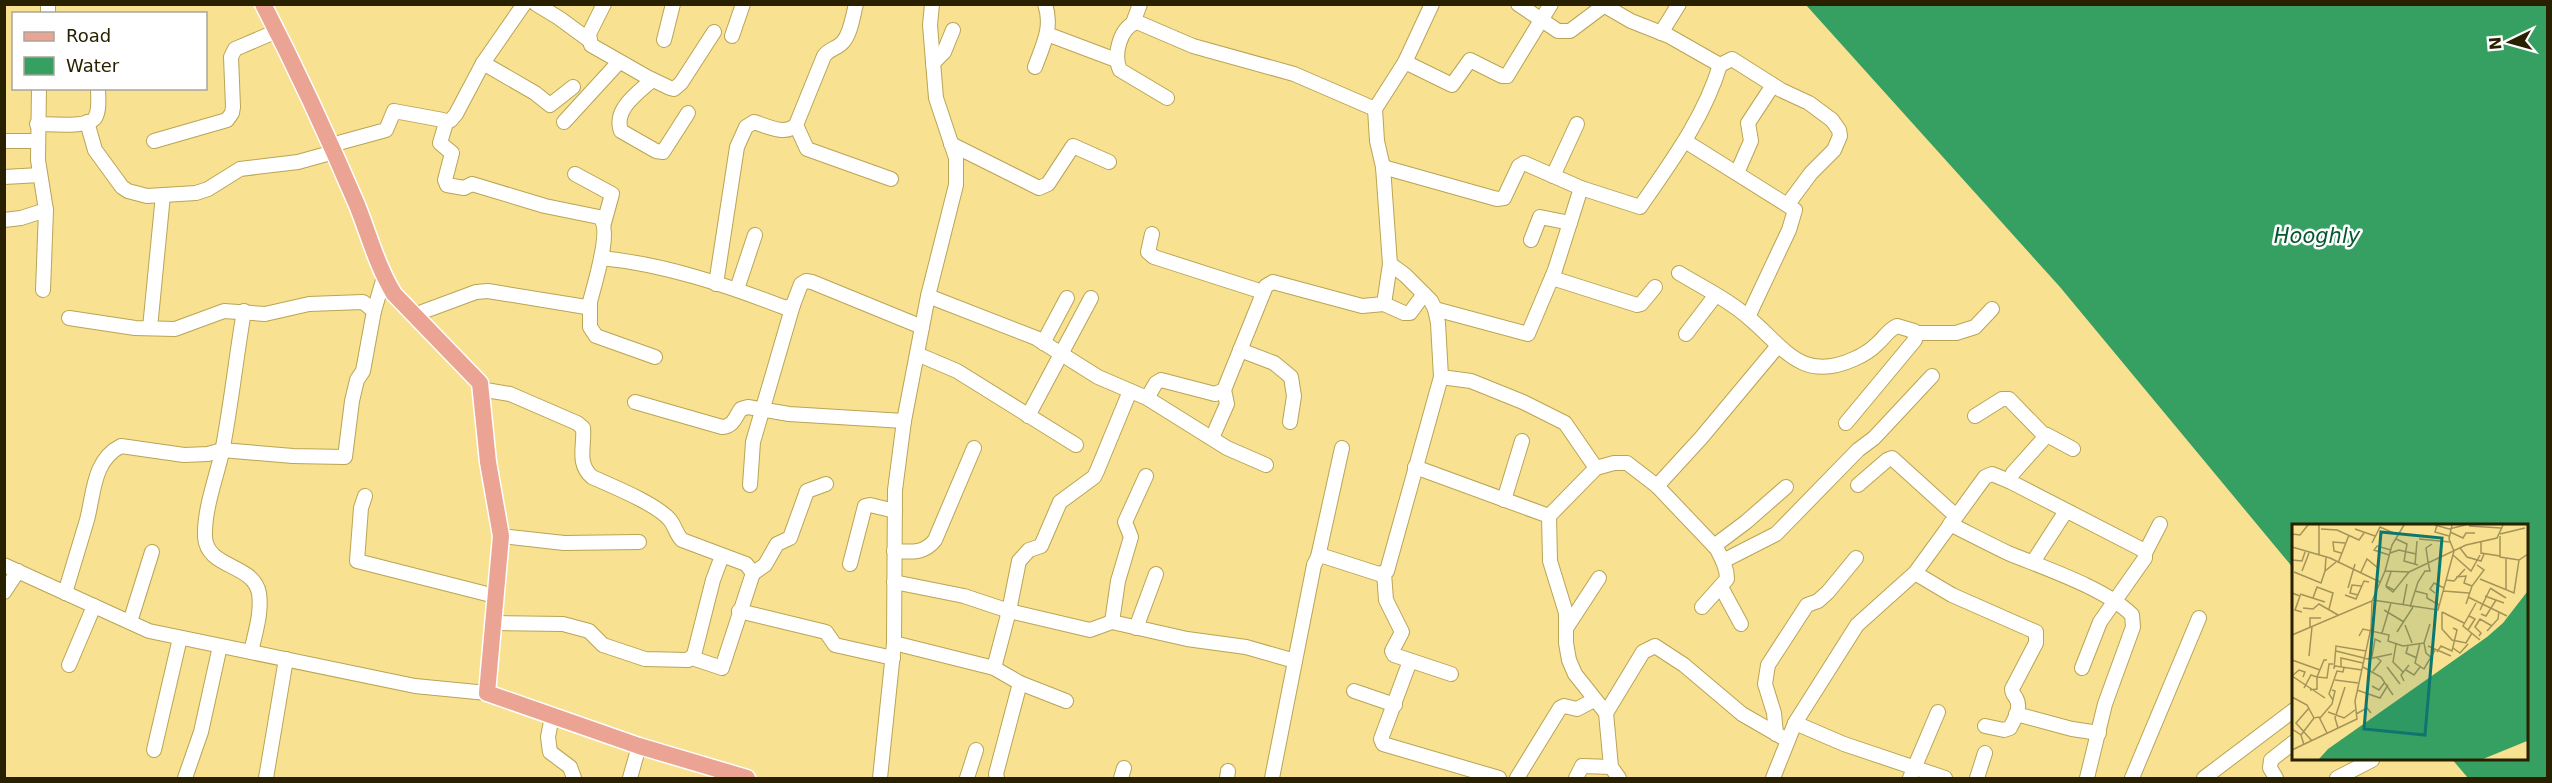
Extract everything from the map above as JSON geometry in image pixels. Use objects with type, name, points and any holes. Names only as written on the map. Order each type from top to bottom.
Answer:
[{"type":"main road","points":[[263,4],[303,82],[358,207],[384,277],[394,294],[480,382],[488,462],[501,536],[487,693],[639,746],[747,778]]},
{"type":"street","points":[[524,4],[483,63],[456,114],[445,123],[440,143],[453,153],[445,180],[447,185],[465,188],[472,184],[545,206],[599,217],[604,223]]},
{"type":"street","points":[[536,4],[562,11],[594,48],[670,88],[677,87],[714,32]]},
{"type":"street","points":[[589,40],[604,4]]},
{"type":"street","points":[[664,40],[673,4]]},
{"type":"street","points":[[732,36],[742,4]]},
{"type":"street","points":[[716,284],[736,147],[746,127],[754,122],[785,131],[791,130],[824,56],[829,49],[839,46],[846,38],[856,4]]},
{"type":"street","points":[[880,778],[894,643],[895,511],[903,420],[928,296],[956,185],[956,158],[936,98],[930,25],[932,4]]},
{"type":"street","points":[[1035,67],[1047,34],[1049,17],[1045,4]]},
{"type":"street","points":[[1140,4],[1133,23],[1128,27],[1116,51],[1116,60],[1120,70],[1167,98]]},
{"type":"street","points":[[1384,304],[1390,264],[1383,167],[1377,141],[1375,109],[1405,62],[1432,4]]},
{"type":"street","points":[[1518,4],[1558,31],[1565,32],[1570,31],[1606,5],[1636,24],[1661,33],[1720,65]]},
{"type":"street","points":[[1405,62],[1452,85],[1470,60],[1502,76],[1507,76],[1551,4]]},
{"type":"street","points":[[1661,33],[1679,4]]},
{"type":"street","points":[[1133,23],[1137,22],[1193,46],[1294,74],[1375,109]]},
{"type":"street","points":[[933,63],[944,52],[953,30]]},
{"type":"street","points":[[154,141],[227,120],[233,107],[230,64],[235,50],[277,32]]},
{"type":"street","points":[[1047,34],[1116,60]]},
{"type":"street","points":[[1383,167],[1497,199],[1504,198],[1520,164],[1524,163],[1581,188],[1640,207],[1685,141],[1714,85],[1720,65],[1732,59],[1773,85],[1809,103],[1832,120],[1839,130],[1840,136],[1834,150],[1811,173],[1788,204]]},
{"type":"street","points":[[564,122],[619,62]]},
{"type":"street","points":[[483,63],[535,93],[550,105],[573,87]]},
{"type":"street","points":[[652,80],[623,109],[620,118],[621,131],[663,152],[688,113]]},
{"type":"street","points":[[1737,173],[1751,141],[1748,123],[1773,85]]},
{"type":"street","points":[[39,90],[37,141],[46,210],[42,290]]},
{"type":"street","points":[[37,124],[87,122],[97,116],[98,90]]},
{"type":"street","points":[[87,122],[94,150],[122,187],[137,194],[163,195],[196,193],[208,189],[240,169],[298,162],[386,130],[394,111],[443,120],[445,123]]},
{"type":"street","points":[[1553,176],[1577,124]]},
{"type":"street","points":[[795,125],[807,149],[891,180]]},
{"type":"street","points":[[4,141],[37,141]]},
{"type":"street","points":[[1685,141],[1795,210],[1796,214],[1749,317]]},
{"type":"street","points":[[951,144],[1039,188],[1048,184],[1073,146],[1109,162]]},
{"type":"street","points":[[575,174],[612,194],[613,198],[604,223],[601,258],[590,302],[590,327],[596,336],[655,357]]},
{"type":"street","points":[[4,177],[40,175]]},
{"type":"street","points":[[1435,309],[1528,334],[1552,278],[1581,188]]},
{"type":"street","points":[[150,328],[163,195]]},
{"type":"street","points":[[4,220],[21,218],[46,210]]},
{"type":"street","points":[[1531,240],[1540,218],[1570,223]]},
{"type":"street","points":[[1152,234],[1148,252],[1154,257],[1263,292]]},
{"type":"street","points":[[737,289],[755,235]]},
{"type":"street","points":[[601,258],[637,261],[737,289],[786,308],[793,305]]},
{"type":"street","points":[[1318,557],[1323,556],[1379,574],[1387,571],[1441,377],[1435,309],[1405,275],[1390,264]]},
{"type":"street","points":[[1679,273],[1749,317],[1777,347],[1808,366],[1821,368],[1854,359],[1877,345],[1894,327],[1901,326],[1916,333],[1956,333],[1975,327],[1992,309]]},
{"type":"street","points":[[65,593],[87,517],[96,476],[112,451],[121,446],[184,455],[208,454],[222,450],[294,456],[345,457],[352,401],[357,380],[363,371],[374,311],[384,277]]},
{"type":"street","points":[[1552,278],[1637,305],[1641,304],[1655,286]]},
{"type":"street","points":[[750,485],[753,442],[801,284],[806,281],[812,282],[922,327]]},
{"type":"street","points":[[1212,438],[1227,404],[1224,390],[1266,286],[1273,282],[1362,306],[1384,304],[1404,313],[1410,313],[1424,294]]},
{"type":"street","points":[[414,315],[476,292],[488,291],[580,308],[586,307],[590,302]]},
{"type":"street","points":[[928,296],[1043,343],[1098,377],[1147,398],[1227,448],[1266,465]]},
{"type":"street","points":[[1686,334],[1715,296]]},
{"type":"street","points":[[1043,343],[1067,298]]},
{"type":"street","points":[[1028,416],[1091,298]]},
{"type":"street","points":[[69,318],[175,329],[224,312],[244,311],[265,314],[309,304],[363,302],[374,311]]},
{"type":"street","points":[[244,311],[222,450],[205,537],[208,550],[213,556],[243,572],[255,582],[260,609],[251,652]]},
{"type":"street","points":[[1846,423],[1915,340],[1916,333]]},
{"type":"street","points":[[1657,486],[1701,438],[1777,347]]},
{"type":"street","points":[[1240,350],[1274,363],[1291,377],[1294,396],[1290,422]]},
{"type":"street","points":[[917,354],[957,371],[1076,445]]},
{"type":"street","points":[[1723,561],[1776,534],[1858,450],[1874,438],[1932,376]]},
{"type":"street","points":[[1441,377],[1471,381],[1523,402],[1565,423],[1596,468]]},
{"type":"street","points":[[1147,398],[1156,382],[1161,380],[1215,394],[1224,390]]},
{"type":"street","points":[[480,389],[510,394],[577,423],[583,428],[582,458],[586,472],[661,511],[672,521],[676,534],[682,540],[746,564],[752,574]]},
{"type":"street","points":[[994,668],[1019,561],[1029,550],[1041,546],[1060,502],[1094,477],[1130,391]]},
{"type":"street","points":[[1975,416],[2002,399],[2009,399],[2044,436]]},
{"type":"street","points":[[635,402],[722,427],[728,427],[734,422],[741,409],[748,407],[789,414],[903,420]]},
{"type":"street","points":[[2009,481],[2044,436],[2050,435],[2073,449]]},
{"type":"street","points":[[1504,500],[1522,441]]},
{"type":"street","points":[[894,551],[920,552],[930,547],[974,448]]},
{"type":"street","points":[[1272,778],[1314,564],[1318,557],[1342,448]]},
{"type":"street","points":[[1858,485],[1892,458],[1953,520],[2010,553],[2114,602],[2132,615],[2133,627],[2105,704],[2087,778]]},
{"type":"street","points":[[1576,778],[1582,766],[1615,773],[1606,713],[1575,674],[1569,660],[1566,643],[1566,613],[1550,561],[1549,516],[1596,468],[1614,463],[1627,463],[1657,486],[1714,546],[1723,561],[1727,579],[1702,607]]},
{"type":"street","points":[[1415,467],[1549,516]]},
{"type":"street","points":[[1773,778],[1782,737],[1795,723],[1857,625],[1915,573],[1987,474],[2009,481],[2145,553]]},
{"type":"street","points":[[1112,622],[1118,581],[1131,537],[1125,522],[1146,476]]},
{"type":"street","points":[[493,622],[563,624],[589,631],[603,645],[645,659],[692,658],[722,668],[752,574],[765,565],[777,544],[790,538],[803,495],[813,488],[826,484]]},
{"type":"street","points":[[1714,546],[1746,522],[1786,486]]},
{"type":"street","points":[[365,496],[361,508],[357,561],[495,596]]},
{"type":"street","points":[[850,564],[865,506],[870,505],[895,511]]},
{"type":"street","points":[[2033,562],[2067,511]]},
{"type":"street","points":[[2082,668],[2100,622],[2145,558],[2145,553],[2160,524]]},
{"type":"street","points":[[501,536],[564,543],[639,542]]},
{"type":"street","points":[[130,622],[152,552]]},
{"type":"street","points":[[692,658],[713,580],[722,556]]},
{"type":"street","points":[[1782,737],[1766,684],[1768,665],[1807,605],[1818,601],[1828,592],[1856,558]]},
{"type":"street","points":[[4,565],[149,631],[415,686],[487,693]]},
{"type":"street","points":[[4,592],[18,571]]},
{"type":"street","points":[[1384,573],[1386,600],[1401,632],[1392,651],[1394,655],[1451,674]]},
{"type":"street","points":[[1915,573],[1952,595],[2036,632],[2036,643],[2012,690],[2012,694],[2018,701],[2016,714],[2007,730],[1984,726]]},
{"type":"street","points":[[1136,628],[1156,574]]},
{"type":"street","points":[[1567,627],[1599,578]]},
{"type":"street","points":[[894,582],[964,596],[1009,611],[1090,630],[1112,622],[1186,639],[1246,647],[1295,661]]},
{"type":"street","points":[[1721,587],[1741,624]]},
{"type":"street","points":[[69,664],[94,606]]},
{"type":"street","points":[[739,611],[826,632],[835,645],[892,658]]},
{"type":"street","points":[[2132,778],[2199,618]]},
{"type":"street","points":[[154,750],[180,638]]},
{"type":"street","points":[[894,643],[994,668],[1020,683],[1066,701]]},
{"type":"street","points":[[185,778],[201,732],[220,646]]},
{"type":"street","points":[[1606,713],[1643,652],[1655,646],[1684,665],[1742,714],[1782,737]]},
{"type":"street","points":[[266,778],[286,659]]},
{"type":"street","points":[[1410,661],[1382,739],[1383,744],[1469,775],[1499,778]]},
{"type":"street","points":[[998,778],[996,774],[1020,683]]},
{"type":"street","points":[[1354,691],[1395,705]]},
{"type":"street","points":[[1517,778],[1560,708],[1564,706],[1577,709],[1594,700]]},
{"type":"street","points":[[1912,774],[1938,711]]},
{"type":"street","points":[[2204,778],[2292,712]]},
{"type":"street","points":[[2016,714],[2072,729],[2099,733]]},
{"type":"street","points":[[552,716],[548,746],[553,755],[570,768],[574,778]]},
{"type":"street","points":[[1795,723],[1912,774],[1946,778]]},
{"type":"street","points":[[2276,778],[2270,768],[2271,760],[2292,744]]},
{"type":"street","points":[[630,778],[639,746]]},
{"type":"street","points":[[967,778],[976,750]]},
{"type":"street","points":[[1977,778],[1985,753]]},
{"type":"street","points":[[2337,778],[2372,759]]},
{"type":"water","name":"Hooghly","points":[[1806,5],[2547,5],[2547,778],[2468,778],[2452,759],[2528,759],[2528,524],[2292,524],[2292,567],[2060,287]]}]
